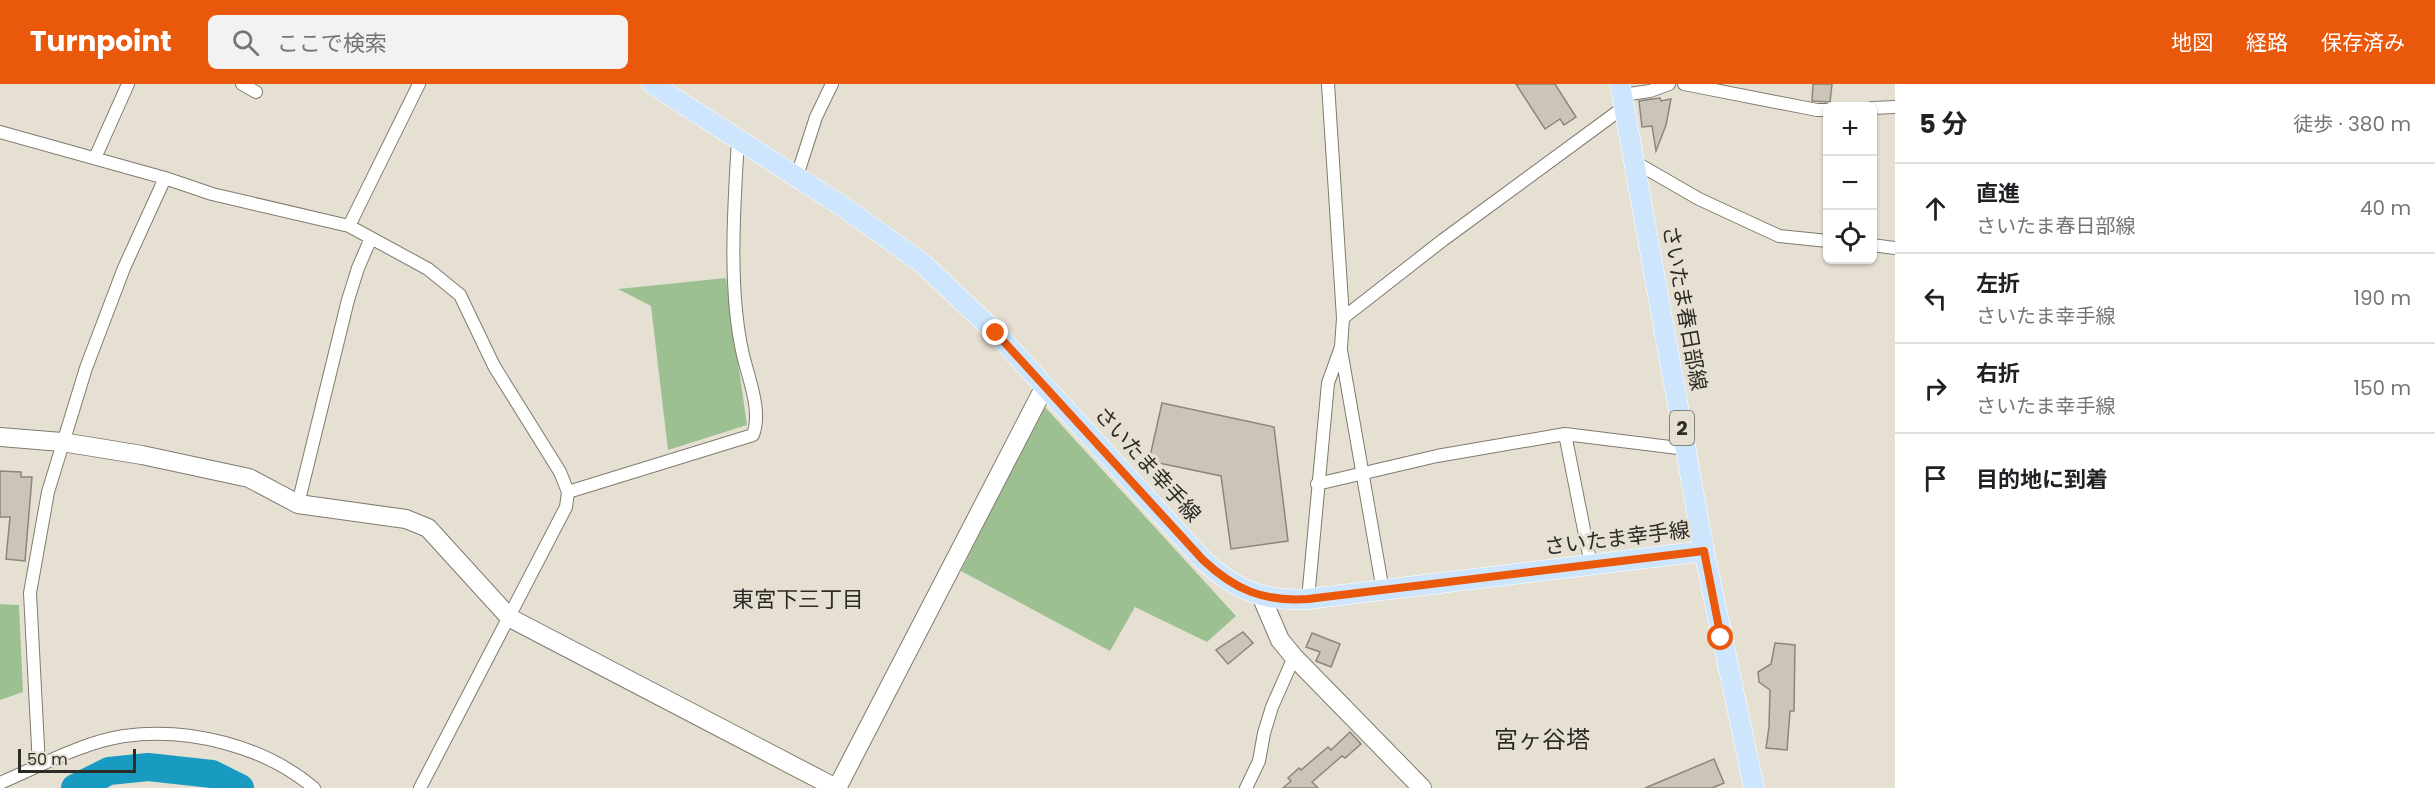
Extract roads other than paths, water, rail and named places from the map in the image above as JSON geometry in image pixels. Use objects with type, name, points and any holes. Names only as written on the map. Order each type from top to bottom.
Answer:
[{"type":"main road","name":"さいたま幸手線","points":[[652,84],[796,176],[922,263],[989,326],[1203,560],[1231,584],[1262,598],[1308,599],[1704,551]]},
{"type":"main road","name":"さいたま春日部線","points":[[1622,95],[1704,551],[1754,788]]},
{"type":"street","points":[[95,158],[128,84]]},
{"type":"street","points":[[242,84],[256,92]]},
{"type":"street","points":[[350,226],[419,84]]},
{"type":"street","points":[[796,176],[816,117],[832,84]]},
{"type":"street","points":[[1328,84],[1343,318],[1341,347],[1383,591]]},
{"type":"street","points":[[1343,318],[1622,95],[1650,92],[1669,84]]},
{"type":"street","points":[[1684,84],[1823,109]]},
{"type":"street","points":[[1877,108],[1895,107]]},
{"type":"street","points":[[0,132],[165,178],[212,194],[350,226],[428,269],[460,295],[489,358],[560,472],[568,492],[566,507],[420,788]]},
{"type":"street","points":[[568,492],[753,435],[758,422],[739,337],[733,225],[738,140]]},
{"type":"street","points":[[1635,167],[1640,165],[1698,199],[1779,236],[1823,241]]},
{"type":"street","points":[[39,766],[30,593],[48,492],[86,368],[120,279],[165,178]]},
{"type":"street","points":[[298,504],[348,300],[371,238]]},
{"type":"street","points":[[1877,246],[1895,248]]},
{"type":"street","points":[[1308,599],[1328,383],[1341,347]]},
{"type":"street","points":[[0,437],[62,441],[249,478],[298,504],[406,519],[428,528],[510,618],[837,788],[1045,386]]},
{"type":"street","points":[[1317,484],[1437,456],[1566,434],[1686,449]]},
{"type":"street","points":[[1566,434],[1591,565]]},
{"type":"street","points":[[1262,598],[1280,640],[1294,657],[1422,788]]},
{"type":"street","points":[[1246,788],[1259,761],[1272,707],[1294,657]]},
{"type":"street","points":[[0,783],[69,753],[124,736],[186,736],[235,745],[297,773],[314,788]]},
{"type":"waterway","points":[[75,788],[109,771],[148,767],[212,774],[240,788]]},
{"type":"district","name":"東宮下三丁目","points":[[798,599]]},
{"type":"district","name":"宮ヶ谷塔","points":[[1542,739]]}]
